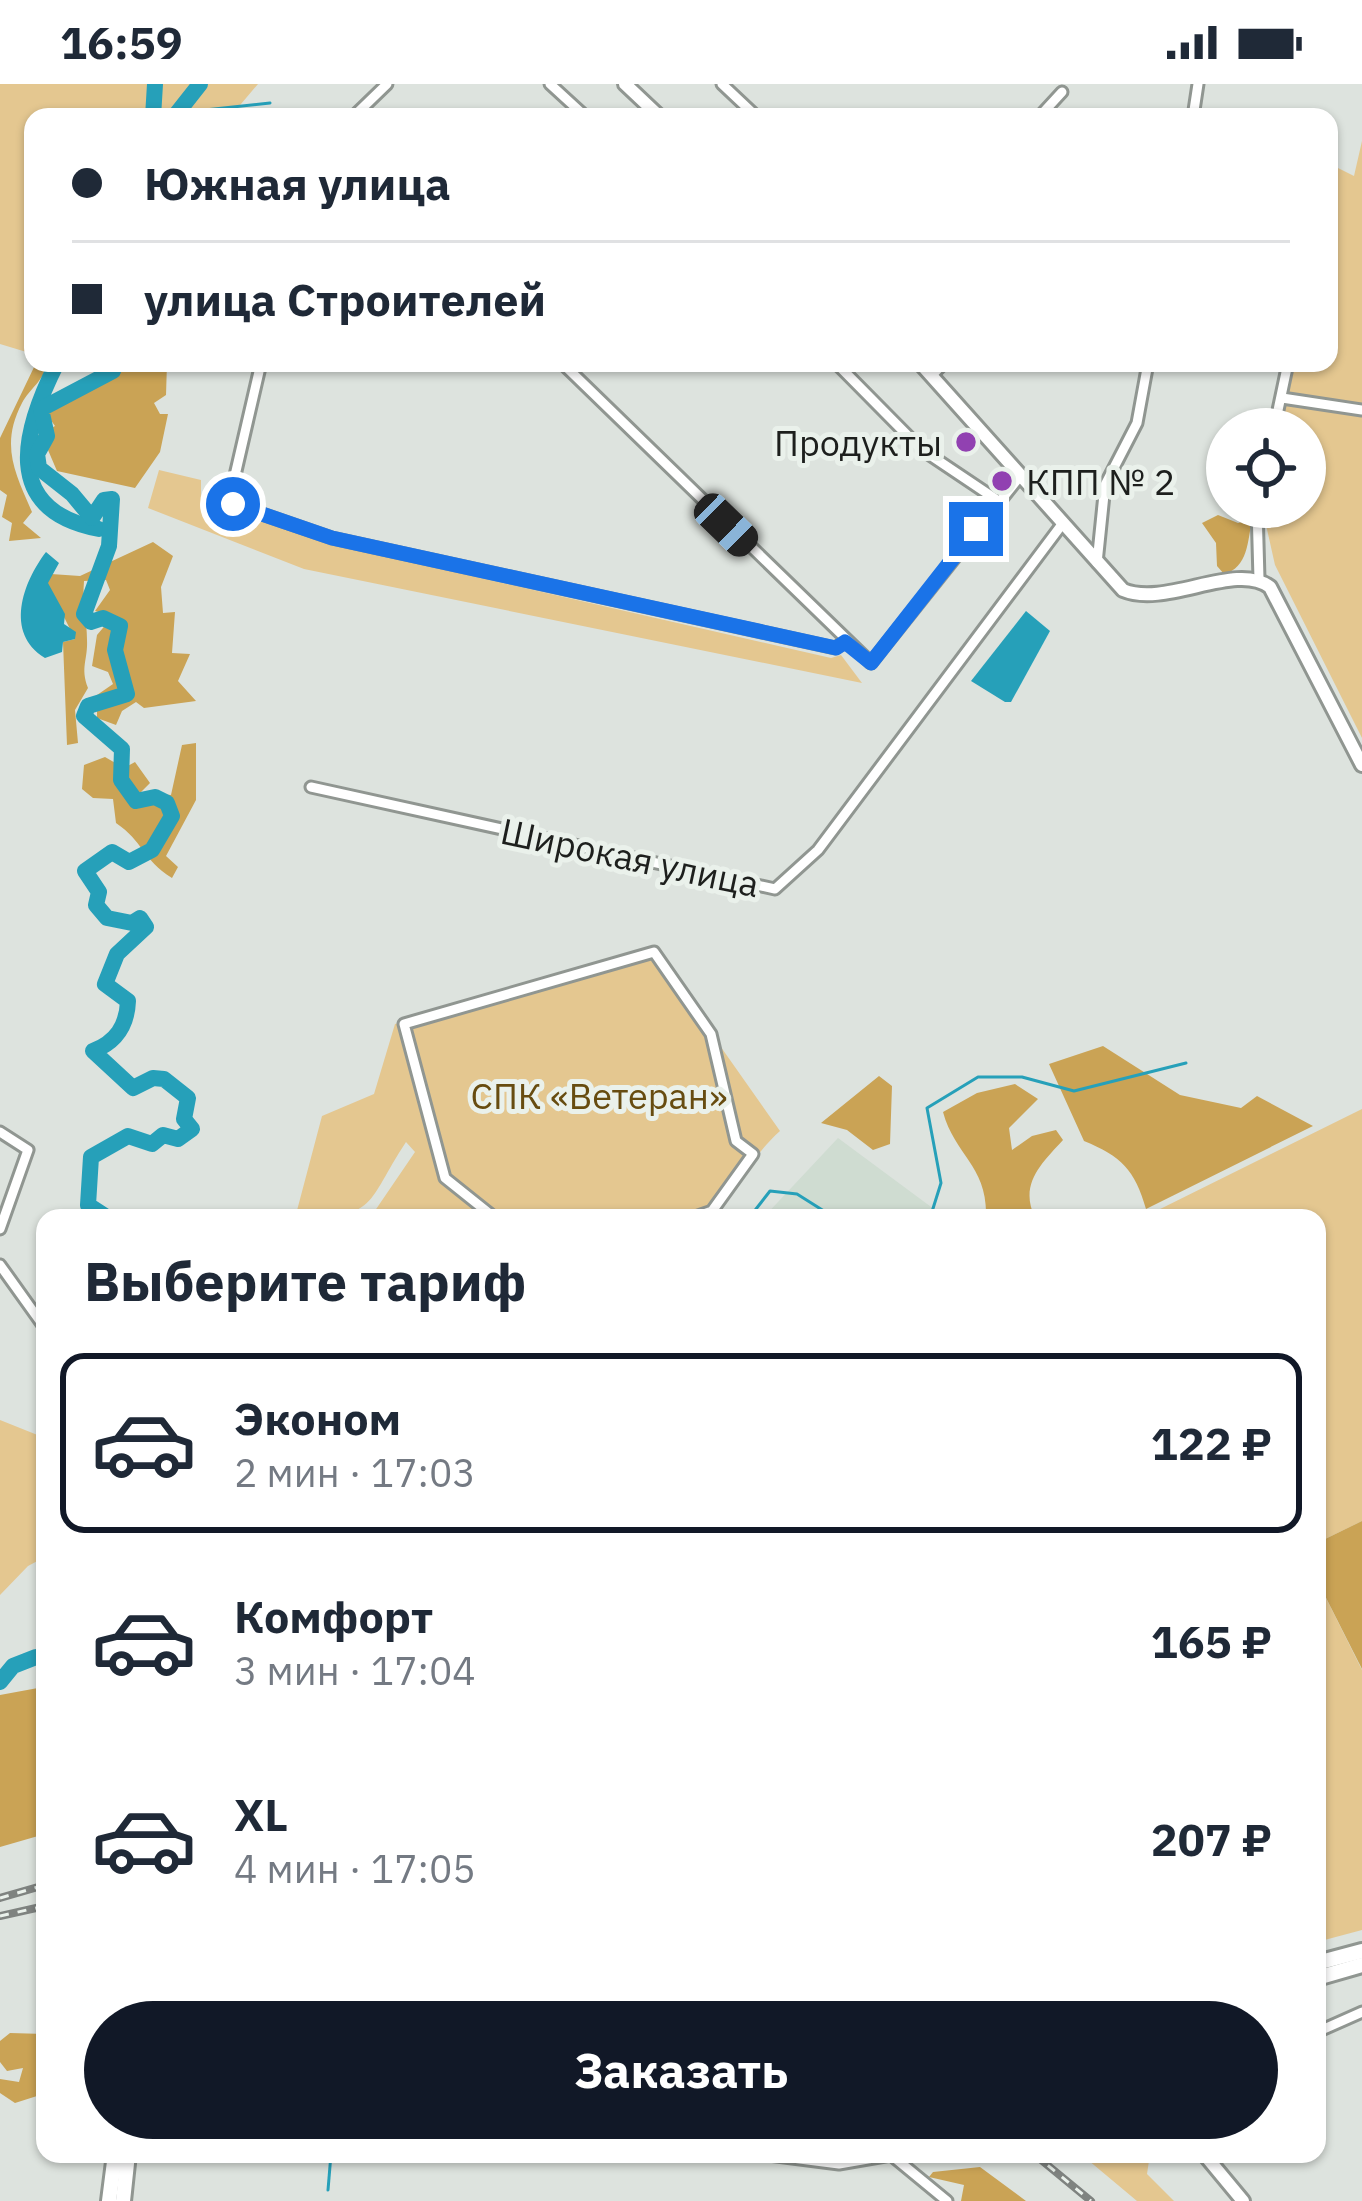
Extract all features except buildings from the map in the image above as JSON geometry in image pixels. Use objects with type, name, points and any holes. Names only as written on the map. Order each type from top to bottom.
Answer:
[{"type":"main road","points":[[1326,1961],[1362,1951]]},
{"type":"main road","points":[[1326,1975],[1362,1965]]},
{"type":"main road","points":[[109,2201],[114,2163]]},
{"type":"main road","points":[[122,2201],[127,2163]]},
{"type":"street","points":[[362,108],[387,84]]},
{"type":"street","points":[[550,84],[576,108]]},
{"type":"street","points":[[625,84],[650,108]]},
{"type":"street","points":[[722,84],[747,108]]},
{"type":"street","points":[[1047,108],[1062,92]]},
{"type":"street","points":[[258,372],[231,502],[332,538],[836,648],[845,642]]},
{"type":"street","points":[[571,372],[866,662],[875,661],[1021,475]]},
{"type":"street","points":[[845,372],[922,449],[997,500]]},
{"type":"street","points":[[940,372],[1063,524],[1132,594],[1258,579]]},
{"type":"street","points":[[1097,563],[1105,485],[1137,422],[1146,372]]},
{"type":"street","points":[[1281,408],[1287,372]]},
{"type":"street","points":[[1285,398],[1362,410]]},
{"type":"street","name":"Широкая улица","points":[[311,787],[775,889],[818,850],[1063,524]]},
{"type":"street","points":[[1257,528],[1258,579],[1280,602],[1362,765]]},
{"type":"street","points":[[484,1209],[445,1178],[404,1024],[654,952],[711,1034],[736,1142],[753,1154],[713,1209]]},
{"type":"street","points":[[0,1132],[28,1150],[0,1228]]},
{"type":"street","points":[[0,1265],[36,1315]]},
{"type":"street","points":[[1326,2028],[1362,2012]]},
{"type":"street","points":[[902,2163],[947,2201]]},
{"type":"street","points":[[1211,2163],[1243,2201]]},
{"type":"shaded area","points":[[32,372],[44,372],[15,418],[11,446],[32,512],[23,523],[41,538],[9,541],[12,523],[2,517],[7,495],[0,490],[0,438]]},
{"type":"shaded area","points":[[167,372],[166,395],[154,403],[160,414],[168,414],[160,452],[135,488],[57,471],[48,450],[30,468],[30,440],[55,426],[46,413],[118,375]]},
{"type":"shaded area","points":[[1206,521],[1206,528],[1251,528],[1242,559],[1232,571],[1224,574],[1217,566],[1216,543],[1202,523]]},
{"type":"shaded area","points":[[153,542],[173,556],[161,587],[163,613],[175,612],[172,653],[190,654],[178,681],[196,701],[144,708],[136,702],[122,711],[116,725],[97,718],[97,695],[113,684],[108,672],[92,666],[97,635],[113,616],[95,611],[110,590],[106,580],[84,581],[88,688],[75,710],[78,743],[67,745],[63,642],[75,639],[47,583],[51,574],[80,576]]},
{"type":"shaded area","points":[[196,743],[196,800],[166,856],[178,867],[172,878],[116,823],[113,799],[93,798],[82,789],[84,765],[105,757],[124,768],[135,762],[150,783],[141,792],[171,795],[182,745]]},
{"type":"shaded area","points":[[1103,1046],[1180,1095],[1241,1108],[1257,1096],[1313,1126],[1146,1209],[1125,1166],[1084,1141],[1049,1064]]},
{"type":"shaded area","points":[[879,1076],[892,1086],[890,1144],[873,1150],[847,1130],[821,1123]]},
{"type":"shaded area","points":[[1015,1084],[1038,1099],[1009,1128],[1012,1150],[1032,1136],[1056,1130],[1063,1140],[1035,1175],[1032,1209],[986,1209],[982,1186],[943,1112],[977,1093]]},
{"type":"shaded area","points":[[838,1138],[934,1209],[771,1209]]},
{"type":"shaded area","points":[[1362,1521],[1362,1669],[1326,1598],[1326,1539]]},
{"type":"shaded area","points":[[36,1688],[36,1837],[0,1847],[0,1695]]},
{"type":"shaded area","points":[[10,2033],[36,2034],[36,2096],[15,2103],[0,2093],[0,2079],[19,2082],[23,2068],[7,2071],[0,2062],[0,2041]]},
{"type":"shaded area","points":[[980,2167],[1026,2201],[961,2201],[964,2185],[929,2177],[933,2172]]},
{"type":"green space","points":[[0,84],[258,84],[238,108],[24,108],[24,351],[0,344]]},
{"type":"green space","points":[[1362,141],[1362,738],[1275,565],[1267,528],[1326,528],[1326,408],[1283,408],[1291,372],[1338,372],[1338,168],[1354,176]]},
{"type":"green space","points":[[159,470],[201,480],[201,500],[210,502],[210,483],[227,487],[222,517],[229,520],[233,509],[319,541],[831,658],[841,655],[862,683],[304,569],[148,508]]},
{"type":"green space","name":"СПК «Ветеран»","points":[[654,952],[780,1131],[710,1209],[376,1209],[415,1152],[406,1142],[375,1193],[358,1209],[297,1209],[322,1116],[374,1094],[395,1024]]},
{"type":"green space","points":[[1362,1109],[1362,1521],[1326,1539],[1326,1209],[1160,1209]]},
{"type":"green space","points":[[0,1420],[36,1434],[36,1562],[0,1595]]},
{"type":"green space","points":[[1326,1598],[1362,1670],[1362,1930],[1326,1940]]},
{"type":"green space","points":[[1092,2163],[1149,2163],[1147,2174],[1174,2201],[1137,2201]]},
{"type":"water","points":[[46,552],[59,563],[48,583],[65,614],[64,624],[76,632],[75,639],[63,642],[62,652],[45,658],[32,647],[21,621],[30,578]]},
{"type":"water","points":[[1026,611],[1050,631],[1011,702],[1005,702],[971,681]]},
{"type":"waterway","points":[[154,108],[155,84]]},
{"type":"waterway","points":[[181,108],[200,84]]},
{"type":"waterway","points":[[224,108],[270,103]]},
{"type":"waterway","points":[[53,372],[29,440],[33,486],[46,504],[67,519],[99,529]]},
{"type":"waterway","points":[[94,1209],[88,1205],[91,1157],[128,1136],[152,1144],[163,1135],[178,1139],[192,1129],[184,1119],[188,1098],[164,1079],[153,1078],[133,1088],[93,1051],[114,1038],[123,1025],[128,1001],[105,984],[117,954],[146,927],[140,918],[132,923],[107,918],[96,905],[99,892],[85,871],[112,852],[129,862],[152,850],[172,816],[167,803],[155,797],[136,801],[121,780],[122,749],[84,716],[88,706],[127,694],[115,650],[120,626],[103,618],[91,622],[84,614],[109,546],[112,499],[104,500],[92,518],[72,494],[39,468],[37,454],[47,436],[41,409],[111,372]]},
{"type":"waterway","points":[[933,1209],[941,1183],[927,1108],[978,1077],[1022,1077],[1074,1091],[1186,1063]]},
{"type":"waterway","points":[[756,1209],[770,1191],[797,1194],[821,1209]]},
{"type":"waterway","points":[[0,1682],[13,1666],[36,1657]]},
{"type":"waterway","points":[[328,2190],[330,2163]]},
{"type":"railway","points":[[0,1898],[36,1888]]},
{"type":"railway","points":[[0,1916],[36,1908]]},
{"type":"railway","points":[[1045,2163],[1091,2201]]},
{"type":"place","name":"Продукты","points":[[966,442]]},
{"type":"place","name":"КПП № 2","points":[[1002,481]]},
{"type":"route","points":[[233,504],[332,538],[836,648],[845,642],[871,663],[915,614],[976,529]]}]
